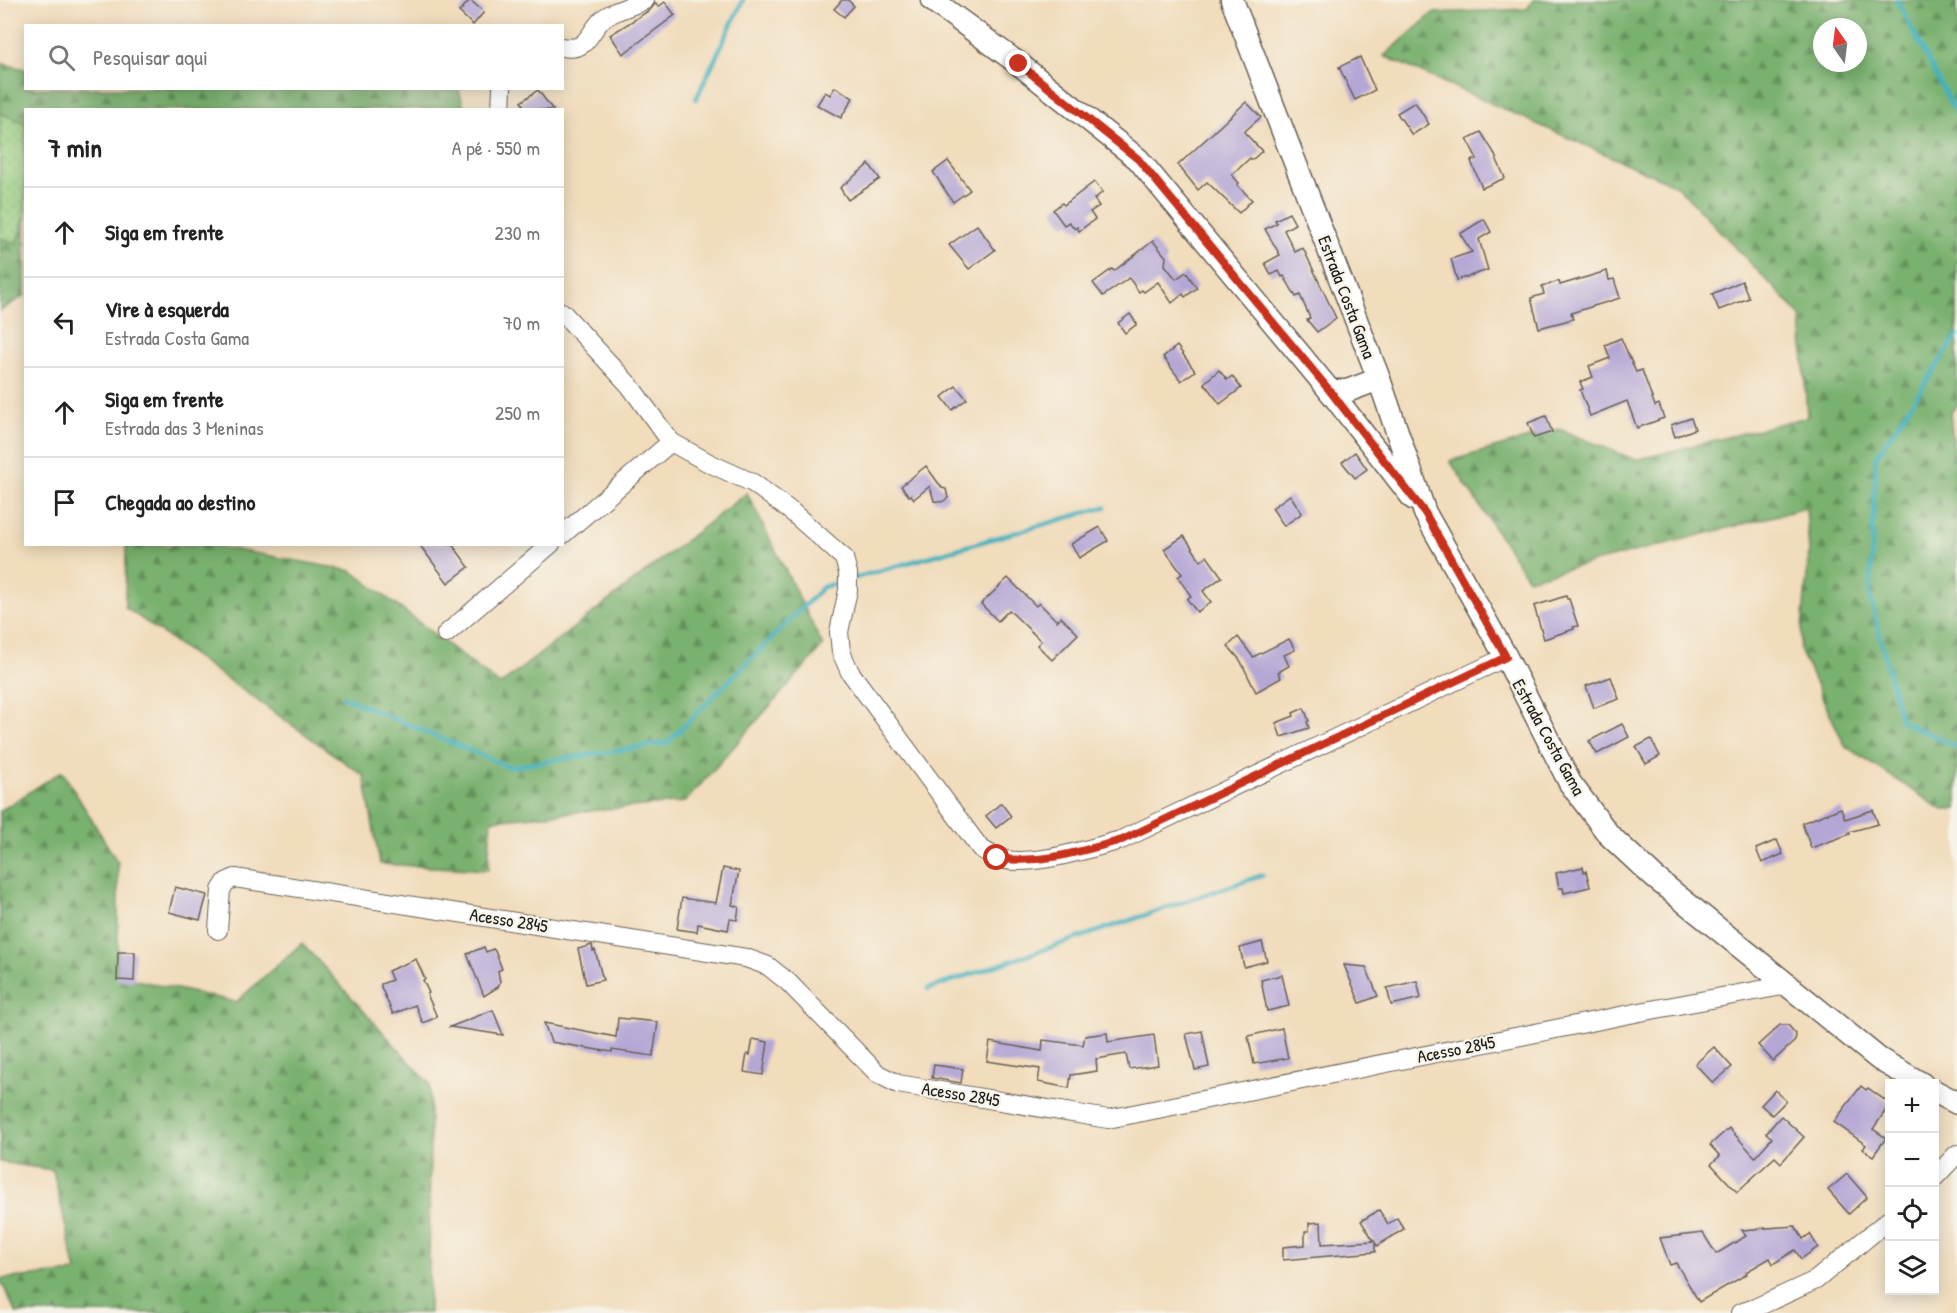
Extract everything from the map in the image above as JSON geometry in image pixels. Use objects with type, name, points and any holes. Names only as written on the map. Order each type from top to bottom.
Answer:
[{"type":"main road","points":[[932,0],[1019,64],[1138,159],[1330,391],[1425,513]]},
{"type":"main road","name":"Estrada Costa Gama","points":[[1232,0],[1379,379],[1425,513],[1506,657],[1570,783],[1609,835],[1654,877],[1879,1059],[1915,1079]]},
{"type":"main road","points":[[1330,391],[1347,391],[1379,379]]},
{"type":"main road","points":[[1939,1092],[1957,1103]]},
{"type":"street","points":[[564,47],[577,47],[586,42],[602,20],[645,0]]},
{"type":"street","points":[[501,108],[502,90]]},
{"type":"street","points":[[564,314],[630,386],[671,442],[753,483],[792,512],[844,558],[848,573],[848,590],[839,632],[841,652],[850,672],[980,848],[997,858],[1018,862],[1065,855],[1122,840],[1506,657]]},
{"type":"street","points":[[564,533],[671,442]]},
{"type":"street","points":[[446,634],[549,546]]},
{"type":"street","name":"Acesso 2845","points":[[218,930],[221,890],[226,882],[235,878],[746,958],[775,971],[878,1074],[898,1084],[1108,1119],[1628,1014],[1787,985]]},
{"type":"street","points":[[1939,1174],[1957,1154]]},
{"type":"street","points":[[1740,1313],[1816,1280],[1885,1223]]},
{"type":"green space","points":[[1533,0],[1957,0],[1957,405],[1950,412],[1957,478],[1957,809],[1941,809],[1845,746],[1800,650],[1809,552],[1806,508],[1528,579],[1450,461],[1559,429],[1636,460],[1807,417],[1801,316],[1677,186],[1384,56],[1433,13],[1527,9]]},
{"type":"green space","points":[[0,63],[24,69],[24,90],[459,90],[464,108],[24,108],[24,296],[0,311]]},
{"type":"green space","points":[[0,113],[24,123],[24,220],[16,243],[0,238]]},
{"type":"green space","points":[[747,493],[823,646],[685,802],[491,820],[488,870],[380,864],[364,776],[125,607],[126,546],[216,546],[352,571],[500,685]]},
{"type":"green space","points":[[62,771],[118,863],[118,976],[236,1002],[302,943],[430,1084],[429,1313],[16,1313],[0,1279],[76,1272],[53,1170],[0,1162],[0,811]]},
{"type":"building","points":[[470,0],[484,12],[472,24],[459,12]]},
{"type":"building","points":[[842,0],[848,0],[854,6],[844,17],[834,9]]},
{"type":"building","points":[[665,2],[675,15],[623,54],[610,35],[650,10],[656,3],[658,7]]},
{"type":"building","points":[[1360,57],[1375,90],[1355,100],[1339,67]]},
{"type":"building","points":[[835,87],[853,98],[841,118],[817,105],[825,92],[830,95]]},
{"type":"building","points":[[538,90],[552,108],[526,108],[521,102]]},
{"type":"building","points":[[1246,102],[1261,117],[1244,132],[1262,151],[1252,160],[1250,158],[1232,175],[1239,183],[1237,185],[1252,200],[1239,213],[1207,182],[1198,190],[1178,165]]},
{"type":"building","points":[[1415,102],[1429,124],[1412,135],[1397,113]]},
{"type":"building","points":[[1481,132],[1493,151],[1505,178],[1482,188],[1471,161],[1477,159],[1467,139]]},
{"type":"building","points":[[948,161],[970,190],[953,202],[933,172]]},
{"type":"building","points":[[869,164],[880,179],[848,200],[840,188]]},
{"type":"building","points":[[1094,182],[1103,192],[1094,199],[1099,206],[1090,212],[1095,219],[1079,231],[1069,222],[1064,225],[1053,210],[1062,203],[1064,205]]},
{"type":"building","points":[[1289,213],[1295,224],[1284,230],[1295,252],[1303,248],[1336,318],[1317,332],[1307,320],[1310,318],[1300,295],[1296,297],[1279,271],[1271,275],[1265,263],[1280,255],[1265,229],[1277,223],[1275,220]]},
{"type":"building","points":[[1484,219],[1491,232],[1479,239],[1488,270],[1457,280],[1451,259],[1472,252],[1460,234]]},
{"type":"building","points":[[977,225],[995,250],[969,269],[949,245]]},
{"type":"building","points":[[1153,241],[1166,257],[1165,265],[1176,279],[1186,272],[1197,288],[1185,297],[1183,294],[1172,303],[1158,282],[1144,292],[1142,290],[1139,292],[1129,278],[1103,296],[1093,283],[1112,269],[1114,271]]},
{"type":"building","points":[[1607,271],[1609,280],[1614,279],[1620,298],[1571,313],[1573,319],[1539,328],[1531,298],[1544,294],[1542,286],[1559,281],[1560,285]]},
{"type":"building","points":[[1742,281],[1749,298],[1719,310],[1712,294]]},
{"type":"building","points":[[1130,314],[1137,324],[1125,333],[1118,323]]},
{"type":"building","points":[[1621,338],[1636,372],[1642,370],[1655,406],[1659,404],[1664,418],[1637,428],[1627,401],[1590,416],[1580,390],[1583,389],[1580,382],[1593,377],[1589,366],[1610,358],[1605,345]]},
{"type":"building","points":[[1177,346],[1195,371],[1181,381],[1163,357]]},
{"type":"building","points":[[1219,370],[1227,380],[1232,376],[1241,388],[1220,404],[1204,383]]},
{"type":"building","points":[[956,386],[967,399],[952,410],[942,397]]},
{"type":"building","points":[[1546,416],[1552,432],[1534,438],[1528,423]]},
{"type":"building","points":[[1691,418],[1695,429],[1675,437],[1671,425]]},
{"type":"building","points":[[1355,452],[1367,469],[1355,478],[1342,462]]},
{"type":"building","points":[[926,466],[942,488],[946,489],[948,498],[942,502],[934,501],[930,486],[914,499],[901,486]]},
{"type":"building","points":[[1290,495],[1302,513],[1284,526],[1272,508]]},
{"type":"building","points":[[1100,527],[1108,541],[1079,558],[1071,544]]},
{"type":"building","points":[[1184,536],[1201,561],[1207,556],[1222,577],[1203,591],[1211,602],[1197,612],[1187,599],[1191,596],[1178,577],[1182,574],[1164,549]]},
{"type":"building","points":[[420,546],[453,546],[469,567],[448,583]]},
{"type":"building","points":[[1008,578],[1036,606],[1039,603],[1057,621],[1061,617],[1078,634],[1052,660],[1037,645],[1041,641],[1009,610],[998,621],[981,604]]},
{"type":"building","points":[[1566,596],[1578,626],[1544,639],[1534,606]]},
{"type":"building","points":[[1238,637],[1253,657],[1289,639],[1295,650],[1284,655],[1289,666],[1278,672],[1281,678],[1256,692],[1240,660],[1228,646]]},
{"type":"building","points":[[1611,677],[1619,699],[1594,708],[1586,686]]},
{"type":"building","points":[[1304,708],[1309,728],[1281,737],[1276,723],[1294,716],[1293,713]]},
{"type":"building","points":[[1622,724],[1629,737],[1597,754],[1589,741]]},
{"type":"building","points":[[1651,739],[1660,756],[1646,764],[1636,747]]},
{"type":"building","points":[[1001,803],[1011,816],[996,828],[986,816]]},
{"type":"building","points":[[1841,808],[1845,819],[1873,810],[1878,824],[1849,832],[1850,834],[1811,848],[1802,823]]},
{"type":"building","points":[[1777,840],[1783,854],[1762,863],[1756,849]]},
{"type":"building","points":[[1583,867],[1590,887],[1564,893],[1563,888],[1559,888],[1556,873]]},
{"type":"building","points":[[723,868],[739,871],[732,905],[739,907],[737,920],[730,919],[728,930],[698,924],[697,932],[677,929],[682,898],[716,903]]},
{"type":"building","points":[[175,887],[207,895],[200,920],[169,912]]},
{"type":"building","points":[[1262,942],[1267,961],[1244,967],[1240,948]]},
{"type":"building","points":[[592,945],[603,980],[586,984],[578,949]]},
{"type":"building","points":[[484,947],[486,952],[493,949],[495,951],[502,969],[498,971],[500,982],[498,987],[484,996],[467,954]]},
{"type":"building","points":[[118,952],[135,952],[134,981],[117,980]]},
{"type":"building","points":[[416,959],[437,1017],[423,1023],[415,1005],[393,1014],[381,987],[381,984],[392,980],[388,971]]},
{"type":"building","points":[[1344,965],[1366,967],[1378,996],[1360,1003]]},
{"type":"building","points":[[1282,975],[1289,1006],[1267,1011],[1261,980]]},
{"type":"building","points":[[1417,981],[1421,998],[1391,1005],[1387,988]]},
{"type":"building","points":[[493,1010],[503,1035],[450,1027]]},
{"type":"building","points":[[618,1018],[658,1022],[653,1056],[551,1042],[544,1023],[616,1037]]},
{"type":"building","points":[[1780,1025],[1788,1025],[1796,1034],[1795,1041],[1773,1061],[1758,1045]]},
{"type":"building","points":[[1282,1028],[1288,1058],[1254,1064],[1248,1036]]},
{"type":"building","points":[[1202,1031],[1209,1067],[1195,1070],[1186,1034]]},
{"type":"building","points":[[1107,1033],[1108,1042],[1154,1035],[1158,1065],[1129,1069],[1126,1054],[1096,1059],[1097,1071],[1071,1075],[1069,1088],[1038,1082],[1040,1069],[987,1061],[990,1042],[1042,1051],[1043,1040],[1083,1045],[1085,1036]]},
{"type":"building","points":[[753,1039],[768,1042],[763,1075],[744,1072],[747,1054],[750,1055]]},
{"type":"building","points":[[1714,1047],[1732,1067],[1713,1083],[1695,1064]]},
{"type":"building","points":[[934,1065],[963,1069],[961,1083],[932,1078]]},
{"type":"building","points":[[1861,1086],[1866,1090],[1868,1088],[1885,1100],[1885,1111],[1873,1129],[1885,1139],[1873,1156],[1863,1149],[1866,1145],[1834,1122]]},
{"type":"building","points":[[1775,1090],[1786,1101],[1772,1115],[1761,1105]]},
{"type":"building","points":[[1781,1116],[1804,1137],[1781,1163],[1775,1157],[1737,1192],[1711,1164],[1720,1156],[1710,1145],[1729,1128],[1755,1157],[1772,1138],[1766,1133]]},
{"type":"building","points":[[1847,1174],[1867,1197],[1849,1214],[1828,1190]]},
{"type":"building","points":[[1379,1210],[1388,1224],[1397,1218],[1404,1229],[1377,1246],[1375,1242],[1375,1252],[1283,1260],[1283,1247],[1305,1245],[1305,1231],[1309,1231],[1309,1223],[1321,1222],[1322,1244],[1374,1241],[1361,1221]]},
{"type":"building","points":[[1795,1226],[1803,1239],[1810,1234],[1818,1247],[1801,1259],[1795,1250],[1773,1264],[1770,1258],[1699,1302],[1676,1263],[1670,1265],[1660,1238],[1703,1233],[1716,1254],[1746,1236],[1742,1230]]},
{"type":"waterway","points":[[696,99],[743,0]]},
{"type":"waterway","points":[[1897,0],[1957,116]]},
{"type":"waterway","points":[[1957,336],[1876,457],[1870,596],[1901,721],[1957,747]]},
{"type":"waterway","points":[[851,579],[1105,507]]},
{"type":"waterway","points":[[343,697],[509,767],[667,743],[823,587],[843,581]]},
{"type":"waterway","points":[[928,989],[1263,875]]},
{"type":"route","points":[[997,858],[1018,862],[1065,855],[1122,840],[1506,657],[1425,513],[1330,391],[1138,159],[1019,64]]}]
